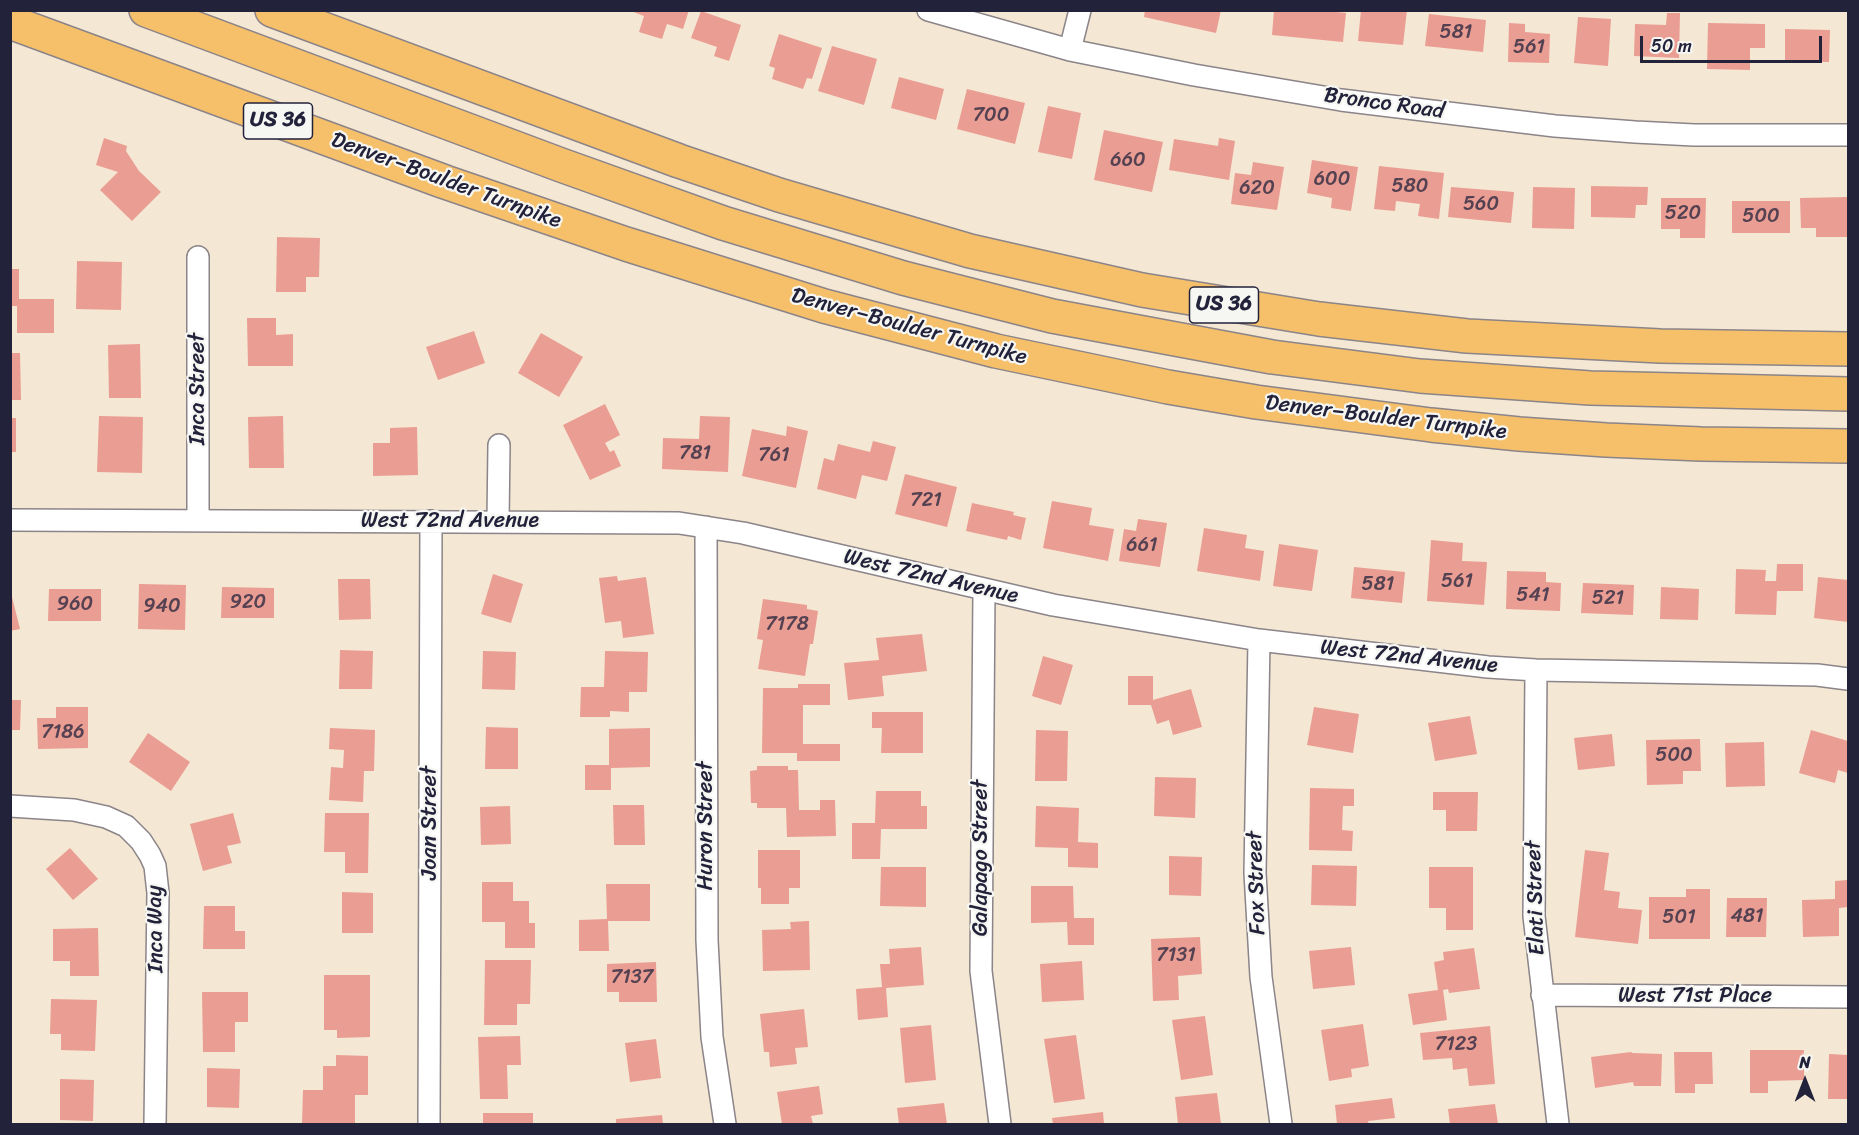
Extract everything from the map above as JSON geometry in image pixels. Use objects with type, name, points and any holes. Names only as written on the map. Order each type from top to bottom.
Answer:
[{"type":"highway","points":[[146,10],[365,93],[723,223],[903,278],[1052,316],[1261,355],[1432,377],[1590,388],[1848,394]]},
{"type":"highway","name":"US 36","points":[[272,10],[779,195],[959,248],[1142,290],[1319,319],[1467,336],[1600,344],[1848,349]]},
{"type":"highway","name":"Denver–Boulder Turnpike","points":[[12,23],[445,182],[626,244],[813,302],[996,351],[1157,385],[1256,402],[1431,425],[1519,434],[1618,440],[1701,444],[1848,446]]},
{"type":"street","name":"Bronco Road","points":[[928,10],[1070,50],[1194,75],[1341,100],[1555,126],[1694,135],[1848,135]]},
{"type":"street","points":[[1070,50],[1080,10]]},
{"type":"street","name":"Inca Street","points":[[198,257],[198,521]]},
{"type":"street","points":[[498,521],[499,445]]},
{"type":"street","name":"West 72nd Avenue","points":[[10,519],[656,522],[743,533],[984,590],[1128,619],[1259,640],[1536,670],[1817,675],[1848,679]]},
{"type":"street","name":"Joan Street","points":[[429,1125],[431,521]]},
{"type":"street","name":"Huron Street","points":[[706,527],[706,940],[712,1037],[725,1125]]},
{"type":"street","name":"Galapago Street","points":[[984,590],[981,971],[1000,1125]]},
{"type":"street","name":"Fox Street","points":[[1259,640],[1255,873],[1261,977],[1281,1125]]},
{"type":"street","name":"Elati Street","points":[[1536,670],[1534,916],[1558,1125]]},
{"type":"street","name":"Inca Way","points":[[10,806],[74,810],[106,817],[126,826],[141,841],[155,866],[158,893],[155,1125]]},
{"type":"street","name":"West 71st Place","points":[[1542,995],[1848,997]]},
{"type":"building","points":[[628,10],[689,10],[683,29],[667,24],[662,39],[639,32],[644,16]]},
{"type":"building","points":[[1145,10],[1221,10],[1216,33],[1144,17]]},
{"type":"building","points":[[1274,10],[1346,13],[1343,42],[1272,35]]},
{"type":"building","points":[[1361,10],[1407,10],[1403,45],[1358,41]]},
{"type":"building","points":[[701,11],[741,25],[729,61],[714,56],[717,47],[691,38]]},
{"type":"building","points":[[1667,13],[1680,13],[1679,58],[1634,56],[1635,24],[1666,25]]},
{"type":"building","points":[[1429,14],[1486,20],[1483,52],[1425,46]]},
{"type":"building","points":[[1578,17],[1611,19],[1608,66],[1574,63]]},
{"type":"building","points":[[1509,23],[1525,24],[1525,32],[1550,34],[1549,63],[1508,62]]},
{"type":"building","points":[[1708,23],[1765,24],[1765,48],[1750,48],[1750,70],[1707,69]]},
{"type":"building","points":[[1785,29],[1830,30],[1829,62],[1785,61]]},
{"type":"building","points":[[779,34],[822,48],[812,79],[807,78],[803,89],[772,79],[775,68],[769,66]]},
{"type":"building","points":[[832,46],[877,59],[864,105],[818,91]]},
{"type":"building","points":[[899,77],[944,89],[936,120],[891,108]]},
{"type":"building","points":[[967,89],[1025,103],[1015,144],[957,129]]},
{"type":"building","points":[[1048,106],[1081,113],[1072,159],[1038,152]]},
{"type":"building","points":[[1104,130],[1163,142],[1152,192],[1094,180]]},
{"type":"building","points":[[104,138],[127,146],[126,151],[139,171],[161,192],[132,221],[100,190],[118,172],[96,165]]},
{"type":"building","points":[[1219,138],[1235,141],[1229,180],[1169,170],[1174,139],[1218,146]]},
{"type":"building","points":[[1312,160],[1358,167],[1351,211],[1331,208],[1332,198],[1307,193]]},
{"type":"building","points":[[1253,162],[1284,167],[1277,210],[1231,204],[1235,173],[1251,175]]},
{"type":"building","points":[[1379,166],[1444,173],[1439,219],[1418,216],[1420,204],[1396,201],[1395,211],[1374,209]]},
{"type":"building","points":[[1591,186],[1648,187],[1647,205],[1636,205],[1635,218],[1591,217]]},
{"type":"building","points":[[1451,187],[1514,192],[1511,223],[1448,217]]},
{"type":"building","points":[[1533,187],[1575,188],[1574,229],[1532,228]]},
{"type":"building","points":[[1848,197],[1848,237],[1816,237],[1816,228],[1801,228],[1800,198]]},
{"type":"building","points":[[1661,198],[1706,198],[1705,238],[1680,238],[1680,229],[1661,229]]},
{"type":"building","points":[[1732,201],[1790,201],[1790,233],[1732,233]]},
{"type":"building","points":[[277,237],[320,238],[319,277],[306,277],[306,292],[276,292]]},
{"type":"building","points":[[77,261],[122,262],[121,310],[76,309]]},
{"type":"building","points":[[10,269],[19,269],[19,299],[54,299],[54,333],[17,333],[17,306],[10,306]]},
{"type":"building","points":[[247,318],[276,318],[276,335],[293,334],[293,366],[248,366]]},
{"type":"building","points":[[474,331],[485,363],[438,380],[426,347]]},
{"type":"building","points":[[541,333],[583,357],[559,397],[518,373]]},
{"type":"building","points":[[140,344],[141,398],[109,398],[108,345]]},
{"type":"building","points":[[10,353],[20,353],[21,400],[10,400]]},
{"type":"building","points":[[605,404],[620,435],[605,443],[610,452],[614,450],[621,466],[590,480],[563,425]]},
{"type":"building","points":[[99,416],[143,417],[142,473],[97,472]]},
{"type":"building","points":[[283,416],[284,468],[249,468],[248,417]]},
{"type":"building","points":[[700,416],[730,417],[728,472],[662,469],[663,438],[699,439]]},
{"type":"building","points":[[10,418],[16,418],[16,452],[10,452]]},
{"type":"building","points":[[787,426],[808,431],[796,488],[742,476],[752,429],[786,436]]},
{"type":"building","points":[[417,427],[418,475],[373,476],[373,443],[390,443],[390,428]]},
{"type":"building","points":[[873,441],[896,447],[887,481],[862,475],[856,499],[817,489],[824,458],[834,461],[838,444],[870,452]]},
{"type":"building","points":[[905,474],[957,487],[947,527],[895,514]]},
{"type":"building","points":[[1052,501],[1092,508],[1089,525],[1114,529],[1108,561],[1043,548]]},
{"type":"building","points":[[972,503],[1014,512],[1013,515],[1026,518],[1021,540],[1008,536],[1007,540],[966,531]]},
{"type":"building","points":[[1138,519],[1167,523],[1160,567],[1119,561],[1124,529],[1136,531]]},
{"type":"building","points":[[1204,528],[1247,535],[1245,548],[1264,551],[1260,581],[1197,571]]},
{"type":"building","points":[[1431,540],[1463,543],[1462,561],[1487,562],[1484,605],[1427,601]]},
{"type":"building","points":[[1279,544],[1318,550],[1312,591],[1273,586]]},
{"type":"building","points":[[1777,564],[1803,564],[1803,591],[1777,591],[1776,615],[1735,614],[1736,569],[1766,570],[1765,581],[1776,581]]},
{"type":"building","points":[[1354,567],[1405,572],[1402,603],[1351,598]]},
{"type":"building","points":[[1507,571],[1546,572],[1546,582],[1561,583],[1560,611],[1506,609]]},
{"type":"building","points":[[493,574],[523,584],[511,623],[481,614]]},
{"type":"building","points":[[617,576],[618,581],[646,577],[654,634],[623,638],[621,621],[605,623],[599,578]]},
{"type":"building","points":[[1818,577],[1848,580],[1848,622],[1814,618]]},
{"type":"building","points":[[338,579],[370,579],[371,619],[339,620]]},
{"type":"building","points":[[1583,583],[1634,585],[1633,615],[1581,613]]},
{"type":"building","points":[[139,584],[186,585],[185,630],[138,629]]},
{"type":"building","points":[[222,587],[274,588],[274,618],[221,618]]},
{"type":"building","points":[[1661,587],[1699,589],[1698,620],[1660,619]]},
{"type":"building","points":[[10,589],[20,629],[10,631]]},
{"type":"building","points":[[49,589],[101,589],[101,621],[48,621]]},
{"type":"building","points":[[763,599],[807,605],[807,609],[818,611],[805,676],[758,669],[763,640],[757,639]]},
{"type":"building","points":[[922,634],[927,671],[882,676],[884,696],[848,700],[844,663],[879,660],[876,638]]},
{"type":"building","points":[[340,650],[373,651],[372,689],[339,689]]},
{"type":"building","points":[[483,651],[516,652],[515,690],[482,689]]},
{"type":"building","points":[[605,651],[648,652],[647,692],[629,692],[629,712],[610,711],[610,717],[580,717],[581,687],[604,687]]},
{"type":"building","points":[[1043,656],[1073,665],[1061,705],[1032,696]]},
{"type":"building","points":[[1128,676],[1153,676],[1153,700],[1191,689],[1202,727],[1173,735],[1169,720],[1157,724],[1151,705],[1128,705]]},
{"type":"building","points":[[798,684],[830,684],[830,705],[803,705],[803,744],[840,744],[840,761],[797,761],[797,753],[762,753],[763,688],[798,688]]},
{"type":"building","points":[[10,700],[21,700],[20,730],[10,730]]},
{"type":"building","points":[[56,707],[88,707],[88,748],[38,749],[37,718],[56,718]]},
{"type":"building","points":[[1314,707],[1359,714],[1353,753],[1307,745]]},
{"type":"building","points":[[872,712],[923,712],[923,753],[881,753],[882,728],[872,728]]},
{"type":"building","points":[[1470,716],[1477,754],[1435,761],[1428,723]]},
{"type":"building","points":[[486,727],[518,728],[518,769],[485,769]]},
{"type":"building","points":[[330,728],[375,730],[374,771],[364,771],[363,802],[329,800],[331,767],[343,768],[344,750],[329,749]]},
{"type":"building","points":[[650,728],[650,767],[611,768],[611,790],[585,790],[585,765],[609,765],[609,729]]},
{"type":"building","points":[[1036,730],[1068,731],[1067,781],[1035,781]]},
{"type":"building","points":[[1811,730],[1848,741],[1848,773],[1838,770],[1835,783],[1799,773]]},
{"type":"building","points":[[148,733],[190,762],[171,791],[129,762]]},
{"type":"building","points":[[1612,734],[1615,766],[1578,770],[1574,738]]},
{"type":"building","points":[[1700,739],[1701,771],[1683,771],[1683,784],[1647,785],[1646,740]]},
{"type":"building","points":[[1764,742],[1765,786],[1726,787],[1725,743]]},
{"type":"building","points":[[757,766],[788,766],[788,770],[798,770],[799,810],[820,810],[820,800],[835,800],[836,836],[787,837],[786,808],[757,808],[757,803],[751,803],[750,771],[757,770]]},
{"type":"building","points":[[1155,777],[1196,778],[1195,818],[1154,816]]},
{"type":"building","points":[[1310,788],[1354,789],[1354,806],[1343,806],[1342,830],[1353,831],[1352,851],[1309,850]]},
{"type":"building","points":[[876,791],[921,791],[921,806],[927,806],[927,829],[881,829],[880,859],[852,859],[852,823],[875,823]]},
{"type":"building","points":[[1433,792],[1478,792],[1477,831],[1446,831],[1446,810],[1433,810]]},
{"type":"building","points":[[613,805],[644,805],[645,845],[614,845]]},
{"type":"building","points":[[510,806],[511,844],[481,845],[480,807]]},
{"type":"building","points":[[1036,806],[1079,808],[1078,842],[1098,843],[1098,868],[1068,867],[1068,848],[1035,847]]},
{"type":"building","points":[[233,813],[241,843],[227,846],[232,863],[203,871],[190,824]]},
{"type":"building","points":[[325,813],[369,813],[368,873],[345,873],[345,852],[324,852]]},
{"type":"building","points":[[70,848],[98,879],[73,900],[46,869]]},
{"type":"building","points":[[758,850],[800,850],[800,888],[789,888],[789,904],[761,904],[761,888],[758,888]]},
{"type":"building","points":[[1585,850],[1609,853],[1604,890],[1620,892],[1618,908],[1642,910],[1638,944],[1575,937]]},
{"type":"building","points":[[1169,856],[1202,857],[1201,896],[1169,895]]},
{"type":"building","points":[[1312,865],[1357,866],[1356,906],[1311,905]]},
{"type":"building","points":[[881,867],[926,867],[926,907],[880,906]]},
{"type":"building","points":[[1429,867],[1473,867],[1473,930],[1446,930],[1446,908],[1429,908]]},
{"type":"building","points":[[1848,880],[1848,907],[1839,908],[1839,936],[1803,937],[1802,900],[1835,899],[1835,881]]},
{"type":"building","points":[[482,882],[513,882],[513,901],[529,901],[529,923],[535,923],[535,948],[505,948],[505,922],[482,922]]},
{"type":"building","points":[[606,884],[650,884],[650,921],[608,921],[609,951],[579,951],[579,920],[607,919]]},
{"type":"building","points":[[1031,886],[1073,886],[1074,918],[1094,918],[1094,945],[1068,945],[1067,922],[1031,923]]},
{"type":"building","points":[[1686,889],[1710,889],[1710,939],[1649,939],[1649,897],[1686,897]]},
{"type":"building","points":[[342,892],[373,893],[373,933],[342,933]]},
{"type":"building","points":[[1727,898],[1767,898],[1766,937],[1726,937]]},
{"type":"building","points":[[204,906],[235,906],[235,931],[245,931],[245,949],[203,949]]},
{"type":"building","points":[[809,921],[810,970],[763,971],[762,930],[791,929],[790,922]]},
{"type":"building","points":[[98,928],[99,976],[70,976],[70,961],[53,961],[53,929]]},
{"type":"building","points":[[1200,937],[1202,974],[1178,976],[1179,1000],[1153,1001],[1151,939]]},
{"type":"building","points":[[921,947],[924,985],[886,988],[888,1017],[858,1020],[856,989],[882,987],[880,964],[890,964],[889,949]]},
{"type":"building","points":[[1351,947],[1355,985],[1313,989],[1309,951]]},
{"type":"building","points":[[1474,948],[1480,989],[1449,993],[1448,989],[1443,990],[1447,1020],[1413,1025],[1408,994],[1438,990],[1434,962],[1444,960],[1443,952]]},
{"type":"building","points":[[485,960],[531,960],[530,1004],[517,1004],[517,1025],[484,1025]]},
{"type":"building","points":[[1082,961],[1084,1000],[1042,1002],[1040,964]]},
{"type":"building","points":[[656,962],[657,1002],[619,1002],[619,992],[607,992],[607,964]]},
{"type":"building","points":[[324,975],[370,975],[370,1037],[337,1038],[337,1030],[324,1030]]},
{"type":"building","points":[[202,992],[248,992],[248,1022],[235,1022],[235,1052],[203,1052]]},
{"type":"building","points":[[51,999],[97,1000],[95,1051],[61,1050],[61,1034],[50,1034]]},
{"type":"building","points":[[804,1009],[808,1047],[795,1048],[797,1064],[770,1067],[769,1052],[764,1052],[760,1014]]},
{"type":"building","points":[[1205,1016],[1213,1075],[1181,1080],[1172,1020]]},
{"type":"building","points":[[1363,1024],[1369,1066],[1351,1069],[1352,1077],[1329,1081],[1321,1030]]},
{"type":"building","points":[[931,1025],[936,1080],[905,1083],[900,1028]]},
{"type":"building","points":[[1490,1026],[1495,1084],[1469,1086],[1467,1068],[1453,1070],[1452,1058],[1423,1060],[1420,1033]]},
{"type":"building","points":[[1076,1035],[1085,1099],[1054,1103],[1044,1039]]},
{"type":"building","points":[[520,1036],[521,1065],[507,1065],[508,1099],[480,1099],[478,1037]]},
{"type":"building","points":[[656,1039],[661,1078],[630,1082],[625,1043]]},
{"type":"building","points":[[1750,1050],[1804,1050],[1804,1080],[1768,1081],[1768,1093],[1750,1093]]},
{"type":"building","points":[[1631,1052],[1662,1054],[1661,1086],[1634,1086],[1633,1082],[1595,1088],[1591,1057]]},
{"type":"building","points":[[1674,1052],[1712,1052],[1713,1084],[1695,1084],[1695,1093],[1675,1093]]},
{"type":"building","points":[[1829,1054],[1848,1055],[1848,1099],[1828,1099]]},
{"type":"building","points":[[336,1055],[368,1056],[368,1095],[355,1095],[355,1124],[302,1124],[303,1090],[323,1090],[323,1066],[336,1066]]},
{"type":"building","points":[[207,1068],[240,1069],[239,1108],[207,1107]]},
{"type":"building","points":[[60,1079],[94,1080],[93,1121],[60,1120]]},
{"type":"building","points":[[819,1086],[823,1114],[811,1116],[813,1124],[782,1124],[777,1092]]},
{"type":"building","points":[[1217,1093],[1221,1124],[1178,1124],[1175,1097]]},
{"type":"building","points":[[1392,1098],[1395,1118],[1368,1121],[1369,1124],[1337,1124],[1335,1105]]},
{"type":"building","points":[[944,1103],[947,1124],[899,1124],[897,1108]]},
{"type":"building","points":[[1495,1104],[1498,1124],[1450,1124],[1448,1109]]},
{"type":"building","points":[[1103,1112],[1104,1124],[1053,1124],[1052,1118]]},
{"type":"building","points":[[483,1113],[533,1113],[533,1124],[483,1124]]},
{"type":"building","points":[[662,1115],[663,1124],[616,1124],[616,1119]]}]
